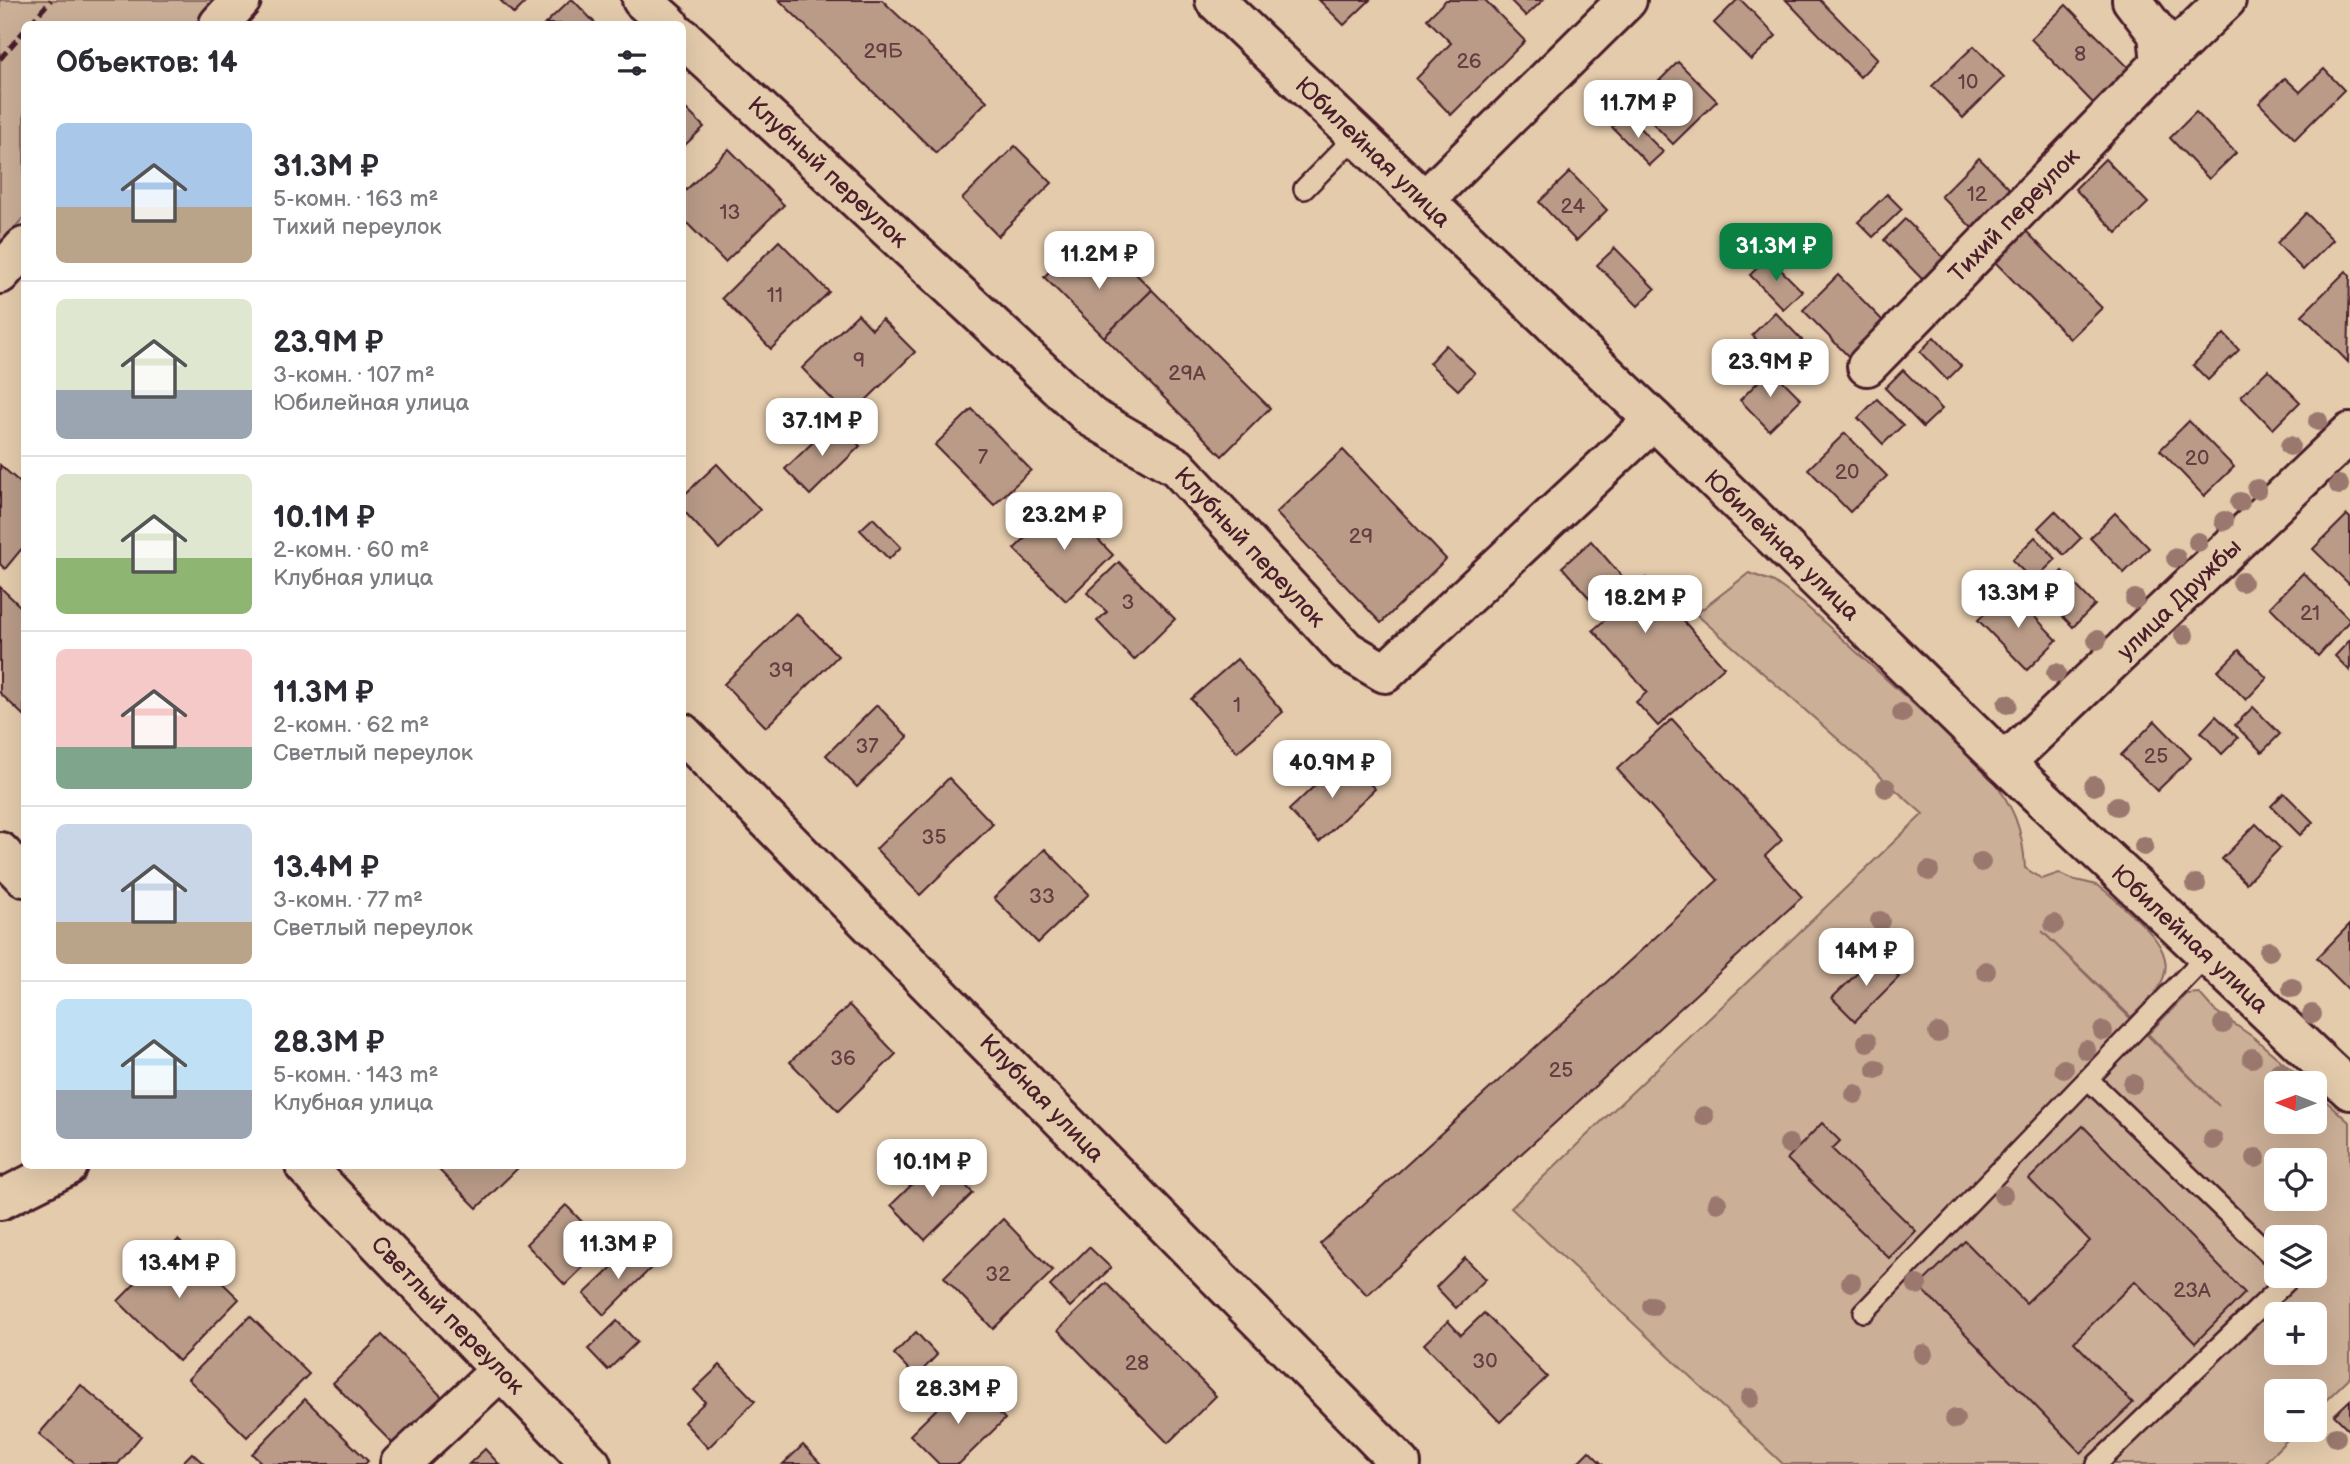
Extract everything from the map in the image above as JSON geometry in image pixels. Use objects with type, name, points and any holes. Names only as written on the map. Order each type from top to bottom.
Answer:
[{"type":"street","points":[[222,21],[241,0]]},
{"type":"street","points":[[642,0],[666,21]]},
{"type":"street","name":"Юбилейная улица","points":[[1215,0],[1654,420],[2005,763],[2207,955],[2347,1081]]},
{"type":"street","points":[[1424,201],[1627,0]]},
{"type":"street","points":[[2132,0],[2158,34],[2161,63]]},
{"type":"street","name":"Тихий переулок","points":[[1867,366],[2161,63],[2226,0]]},
{"type":"street","name":"Клубный переулок","points":[[686,41],[1091,417],[1177,467],[1346,650],[1385,673],[1654,420]]},
{"type":"street","points":[[0,274],[21,250]]},
{"type":"street","name":"улица Дружбы","points":[[2005,763],[2350,433]]},
{"type":"street","name":"Клубная улица","points":[[686,737],[1401,1464]]},
{"type":"street","points":[[0,852],[21,874]]},
{"type":"street","points":[[0,1200],[62,1169]]},
{"type":"street","name":"Светлый переулок","points":[[308,1169],[590,1464]]},
{"type":"street","points":[[400,1464],[501,1370]]},
{"type":"lane","points":[[1304,189],[1356,136]]},
{"type":"lane","points":[[1864,1312],[2207,955]]},
{"type":"lane","points":[[2088,1080],[2264,1249]]},
{"type":"lane","points":[[2096,1464],[2279,1288]]},
{"type":"shaded area","points":[[0,0],[217,0],[198,21],[21,21],[21,220],[0,244]]},
{"type":"shaded area","points":[[1749,573],[1774,582],[1803,603],[1990,774],[2015,818],[2022,841],[2025,868],[2042,879],[2059,873],[2070,879],[2100,887],[2156,940],[2166,964],[2164,976],[2158,989],[2131,1017],[2042,931],[2219,1106],[2148,1034],[2187,994],[2199,993],[2214,1010],[2253,1037],[2293,1071],[2264,1071],[2264,1134],[2328,1134],[2328,1103],[2350,1123],[2350,1377],[2327,1399],[2327,1379],[2264,1379],[2264,1442],[2285,1442],[2263,1464],[1783,1464],[1511,1208],[1923,814],[1696,614]]},
{"type":"building","points":[[500,0],[528,0],[514,14]]},
{"type":"building","points":[[573,0],[593,21],[548,21]]},
{"type":"building","points":[[779,0],[882,0],[987,101],[936,153]]},
{"type":"building","points":[[1319,0],[1370,0],[1344,25]]},
{"type":"building","points":[[1446,0],[1485,0],[1525,41],[1451,115],[1416,79],[1451,43],[1427,19]]},
{"type":"building","points":[[1510,0],[1543,0],[1526,16]]},
{"type":"building","points":[[1737,0],[1741,0],[1776,36],[1751,60],[1714,23]]},
{"type":"building","points":[[1786,0],[1820,0],[1878,59],[1860,77]]},
{"type":"building","points":[[2066,5],[2129,68],[2093,103],[2031,39]]},
{"type":"building","points":[[1974,46],[2004,77],[1963,118],[1932,86]]},
{"type":"building","points":[[1678,62],[1717,101],[1673,144],[1635,105]]},
{"type":"building","points":[[2324,69],[2344,90],[2295,139],[2259,103],[2285,78],[2300,92]]},
{"type":"building","points":[[686,109],[704,127],[686,144]]},
{"type":"building","points":[[2196,112],[2236,153],[2209,179],[2170,138]]},
{"type":"building","points":[[1626,114],[1663,152],[1649,165],[1612,127]]},
{"type":"building","points":[[1015,146],[1052,183],[998,236],[962,199]]},
{"type":"building","points":[[729,149],[784,205],[725,262],[686,222],[686,190]]},
{"type":"building","points":[[1979,158],[2013,192],[1974,230],[1941,196]]},
{"type":"building","points":[[2105,159],[2148,203],[2117,233],[2075,189]]},
{"type":"building","points":[[1570,172],[1607,210],[1576,241],[1539,202]]},
{"type":"building","points":[[1887,194],[1902,209],[1873,237],[1858,222]]},
{"type":"building","points":[[2306,213],[2333,240],[2303,270],[2277,243]]},
{"type":"building","points":[[1905,219],[1945,259],[1923,280],[1884,240]]},
{"type":"building","points":[[2026,231],[2102,308],[2070,339],[1995,262]]},
{"type":"building","points":[[779,241],[829,292],[771,349],[722,298]]},
{"type":"building","points":[[1615,248],[1655,289],[1638,306],[1597,265]]},
{"type":"building","points":[[1068,252],[1093,277],[1116,254],[1152,290],[1104,337],[1044,277]]},
{"type":"building","points":[[1768,257],[1802,291],[1783,309],[1750,275]]},
{"type":"building","points":[[2346,271],[2350,276],[2348,362],[2302,315]]},
{"type":"building","points":[[1838,275],[1887,325],[1852,360],[1803,310]]},
{"type":"building","points":[[1152,290],[1270,408],[1222,456],[1104,337]]},
{"type":"building","points":[[1775,312],[1802,340],[1779,363],[1752,335]]},
{"type":"building","points":[[858,314],[872,329],[882,319],[915,352],[849,417],[802,368]]},
{"type":"building","points":[[2224,334],[2239,350],[2208,380],[2193,365]]},
{"type":"building","points":[[1934,337],[1961,366],[1947,380],[1920,352]]},
{"type":"building","points":[[1446,345],[1475,373],[1458,390],[1429,363]]},
{"type":"building","points":[[1771,369],[1801,399],[1769,430],[1740,400]]},
{"type":"building","points":[[1903,370],[1942,409],[1923,427],[1885,388]]},
{"type":"building","points":[[2268,370],[2300,402],[2273,429],[2241,396]]},
{"type":"building","points":[[1877,399],[1903,425],[1883,444],[1858,418]]},
{"type":"building","points":[[972,409],[1031,470],[994,505],[935,445]]},
{"type":"building","points":[[835,421],[860,446],[810,495],[785,469]]},
{"type":"building","points":[[2189,421],[2234,467],[2204,496],[2160,450]]},
{"type":"building","points":[[1845,433],[1887,476],[1850,512],[1808,469]]},
{"type":"building","points":[[1343,450],[1446,559],[1381,623],[1276,513]]},
{"type":"building","points":[[717,464],[760,510],[719,549],[686,513],[686,493]]},
{"type":"building","points":[[0,465],[21,483],[21,550],[5,569],[0,564]]},
{"type":"building","points":[[1062,502],[1113,555],[1066,601],[1014,549]]},
{"type":"building","points":[[2055,511],[2081,538],[2064,555],[2038,528]]},
{"type":"building","points":[[2115,513],[2149,548],[2124,573],[2090,538]]},
{"type":"building","points":[[2347,515],[2350,518],[2350,585],[2313,549]]},
{"type":"building","points":[[873,518],[901,547],[889,559],[860,530]]},
{"type":"building","points":[[2035,537],[2056,559],[2033,581],[2012,560]]},
{"type":"building","points":[[1591,541],[1633,589],[1646,578],[1724,667],[1658,726],[1636,702],[1647,692],[1593,630],[1607,618],[1562,567]]},
{"type":"building","points":[[1119,562],[1175,619],[1134,660],[1097,621],[1107,612],[1087,593]]},
{"type":"building","points":[[2062,571],[2095,605],[2073,627],[2040,593]]},
{"type":"building","points":[[2303,573],[2350,620],[2318,656],[2270,607]]},
{"type":"building","points":[[0,587],[21,607],[21,713],[0,693]]},
{"type":"building","points":[[2009,590],[2057,640],[2027,670],[1978,620]]},
{"type":"building","points":[[796,613],[838,656],[766,727],[724,684]]},
{"type":"building","points":[[2350,640],[2350,671],[2335,656]]},
{"type":"building","points":[[2239,650],[2267,678],[2246,700],[2218,671]]},
{"type":"building","points":[[1237,659],[1283,712],[1237,752],[1191,699]]},
{"type":"building","points":[[877,705],[908,737],[857,787],[826,755]]},
{"type":"building","points":[[2253,707],[2280,734],[2262,752],[2235,725]]},
{"type":"building","points":[[2216,716],[2238,738],[2222,754],[2201,732]]},
{"type":"building","points":[[1672,719],[1782,840],[1765,856],[1802,897],[1367,1295],[1320,1244],[1718,880],[1617,769]]},
{"type":"building","points":[[2155,721],[2191,758],[2157,791],[2121,755]]},
{"type":"building","points":[[1345,757],[1375,789],[1319,842],[1289,810]]},
{"type":"building","points":[[949,778],[993,824],[920,895],[876,849]]},
{"type":"building","points":[[2284,793],[2313,822],[2300,835],[2271,806]]},
{"type":"building","points":[[2256,824],[2280,848],[2246,883],[2222,859]]},
{"type":"building","points":[[1045,849],[1089,894],[1038,943],[994,898]]},
{"type":"building","points":[[2350,924],[2350,991],[2317,958]]},
{"type":"building","points":[[1877,954],[1899,977],[1855,1021],[1832,998]]},
{"type":"building","points":[[849,1005],[896,1054],[838,1111],[790,1062]]},
{"type":"building","points":[[1822,1123],[1840,1141],[1832,1149],[1916,1231],[1889,1258],[1787,1159]]},
{"type":"building","points":[[2083,1126],[2245,1293],[2195,1343],[2135,1281],[2074,1342],[2133,1403],[2081,1453],[1919,1286],[1965,1241],[2026,1303],[2090,1241],[2029,1179]]},
{"type":"building","points":[[939,1158],[973,1193],[925,1240],[891,1205]]},
{"type":"building","points":[[438,1169],[517,1169],[477,1208]]},
{"type":"building","points":[[566,1205],[605,1246],[565,1285],[526,1244]]},
{"type":"building","points":[[1003,1219],[1053,1271],[993,1329],[944,1277]]},
{"type":"building","points":[[178,1240],[239,1299],[179,1361],[118,1301]]},
{"type":"building","points":[[633,1247],[652,1267],[604,1315],[584,1294]]},
{"type":"building","points":[[1089,1247],[1111,1268],[1070,1307],[1050,1286]]},
{"type":"building","points":[[1465,1258],[1486,1279],[1456,1308],[1436,1287]]},
{"type":"building","points":[[1106,1283],[1216,1396],[1168,1443],[1058,1330]]},
{"type":"building","points":[[1484,1313],[1547,1377],[1500,1422],[1424,1344],[1448,1321],[1461,1335]]},
{"type":"building","points":[[250,1316],[309,1374],[247,1437],[188,1379]]},
{"type":"building","points":[[617,1321],[637,1342],[608,1370],[588,1349]]},
{"type":"building","points":[[916,1332],[937,1355],[916,1377],[894,1354]]},
{"type":"building","points":[[382,1335],[444,1399],[396,1447],[333,1383]]},
{"type":"building","points":[[720,1365],[755,1401],[708,1448],[684,1422],[705,1402],[694,1390]]},
{"type":"building","points":[[967,1379],[1005,1419],[959,1464],[939,1464],[910,1435]]},
{"type":"building","points":[[81,1385],[141,1436],[118,1464],[75,1464],[39,1434]]},
{"type":"building","points":[[305,1399],[368,1461],[365,1464],[263,1464],[252,1454]]},
{"type":"building","points":[[2350,1400],[2350,1431],[2334,1415]]},
{"type":"building","points":[[803,1445],[821,1464],[783,1464]]},
{"type":"building","points":[[485,1449],[499,1464],[469,1464]]},
{"type":"building","points":[[1589,1451],[1602,1464],[1576,1464]]},
{"type":"building","points":[[192,1453],[204,1464],[181,1464]]},
{"type":"railway","points":[[33,21],[51,0]]},
{"type":"railway","points":[[0,59],[21,34]]}]
